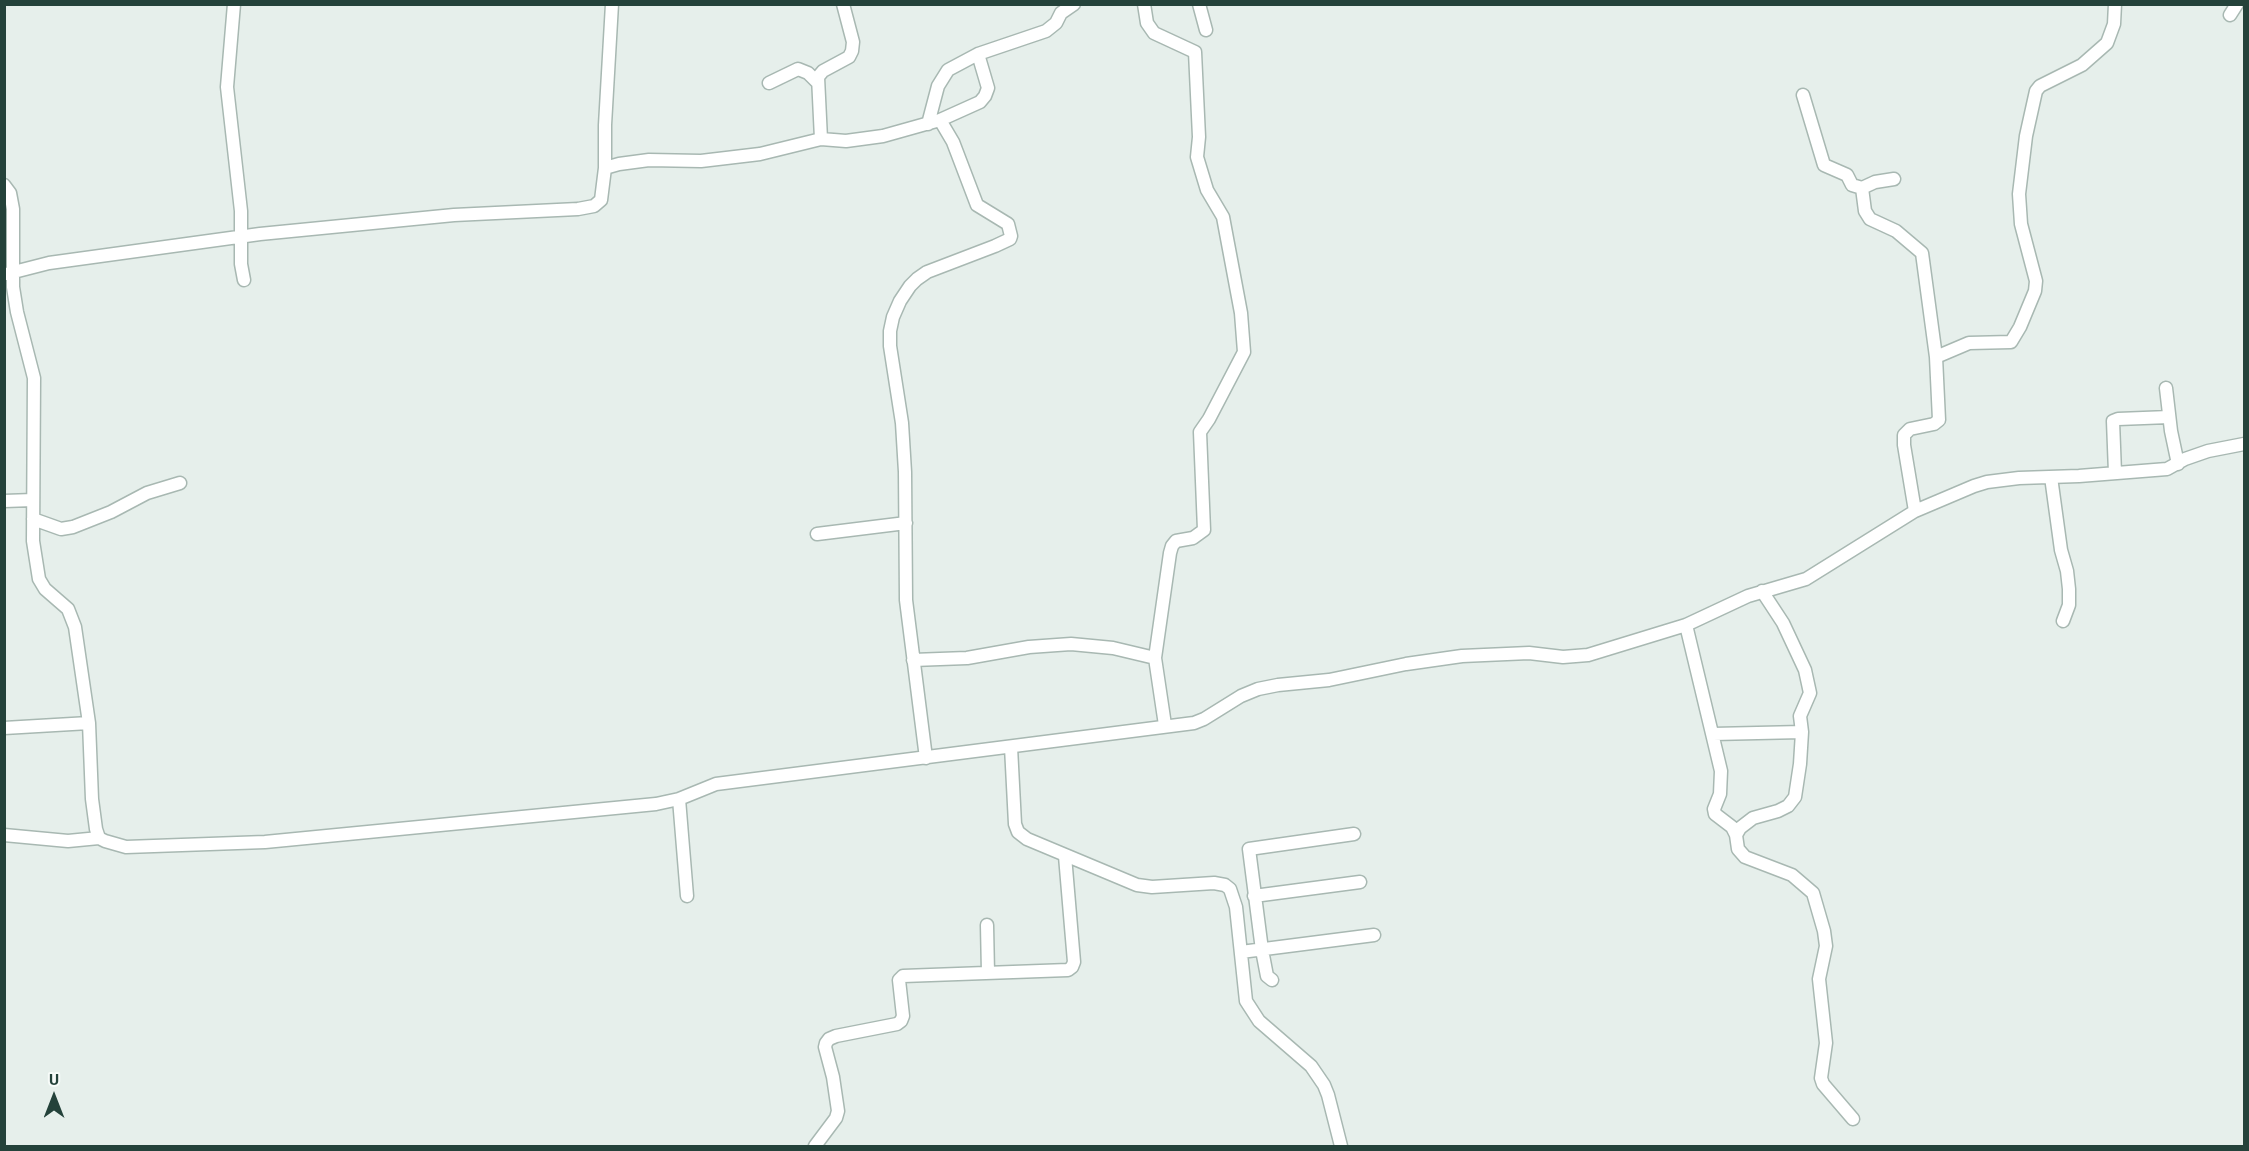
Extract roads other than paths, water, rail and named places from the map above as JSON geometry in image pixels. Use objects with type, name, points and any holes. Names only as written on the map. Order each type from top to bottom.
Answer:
[{"type":"street","points":[[234,4],[227,87],[231,139],[238,178],[243,237],[241,264],[244,280]]},
{"type":"street","points":[[8,273],[49,263],[243,237],[454,215],[578,209],[594,206],[601,200],[605,168],[605,125],[612,4]]},
{"type":"street","points":[[821,139],[818,83],[823,70],[849,57],[852,51],[853,42],[843,4]]},
{"type":"street","points":[[926,758],[906,600],[902,423],[890,346],[893,317],[900,301],[917,279],[927,272],[995,246],[1010,239],[1011,236],[1008,224],[977,205],[953,142],[934,122],[938,86],[944,74],[978,54],[1046,31],[1056,23],[1061,13],[1074,4]]},
{"type":"street","points":[[1144,4],[1147,23],[1154,33],[1195,52],[1199,137],[1197,157],[1207,190],[1223,217],[1241,313],[1244,352],[1200,432],[1204,530],[1200,534],[1176,541],[1172,546],[1155,658],[1165,725]]},
{"type":"street","points":[[1199,4],[1206,30]]},
{"type":"street","points":[[1936,357],[1973,342],[2012,342],[2016,335],[2036,285],[2019,207],[2022,163],[2034,98],[2040,86],[2082,65],[2107,43],[2114,24],[2115,4]]},
{"type":"street","points":[[605,168],[649,160],[701,161],[760,154],[821,139],[846,141],[868,138],[934,122],[980,102],[985,96],[988,88],[978,54]]},
{"type":"street","points":[[769,83],[798,69],[808,73],[818,83]]},
{"type":"street","points":[[1803,94],[1824,165],[1847,175],[1852,185],[1862,188],[1875,182],[1894,179]]},
{"type":"street","points":[[4,185],[10,193],[13,209],[8,273],[34,378],[33,541],[39,579],[50,594],[65,605],[73,619],[89,723],[93,812],[99,838]]},
{"type":"street","points":[[1862,188],[1865,212],[1870,219],[1896,231],[1922,253],[1925,259],[1936,357],[1939,420],[1910,429],[1904,435],[1915,511]]},
{"type":"street","points":[[2166,388],[2178,464]]},
{"type":"street","points":[[2115,473],[2113,422],[2118,419],[2169,417]]},
{"type":"street","points":[[4,835],[68,841],[99,838],[111,844],[126,847],[265,842],[656,804],[679,799],[716,784],[1198,722],[1235,699],[1268,686],[1329,680],[1406,664],[1462,656],[1529,653],[1579,656],[1686,625],[1762,591],[1815,575],[1915,511],[1957,492],[1987,482],[2019,477],[2167,469],[2208,452],[2244,444]]},
{"type":"street","points":[[2051,477],[2069,589],[2069,605],[2063,621]]},
{"type":"street","points":[[33,519],[61,529],[73,527],[111,512],[147,493],[180,483]]},
{"type":"street","points":[[4,501],[33,500]]},
{"type":"street","points":[[817,534],[906,523]]},
{"type":"street","points":[[1736,835],[1746,822],[1788,806],[1795,797],[1802,732],[1800,716],[1810,698],[1809,681],[1783,624],[1762,591]]},
{"type":"street","points":[[1686,625],[1721,771],[1720,794],[1714,810],[1715,814],[1732,827],[1738,849],[1745,857],[1792,875],[1813,893],[1826,946],[1819,979],[1826,1043],[1821,1078],[1823,1084],[1853,1119]]},
{"type":"street","points":[[914,660],[967,658],[1029,647],[1071,644],[1113,648],[1155,658]]},
{"type":"street","points":[[4,728],[89,723]]},
{"type":"street","points":[[1713,734],[1802,732]]},
{"type":"street","points":[[1011,747],[1015,824],[1018,832],[1035,844],[1137,885],[1152,887],[1214,883],[1225,885],[1230,889],[1234,899],[1246,1001],[1259,1021],[1311,1066],[1324,1085],[1341,1146]]},
{"type":"street","points":[[679,799],[687,896]]},
{"type":"street","points":[[1272,980],[1267,976],[1262,950],[1248,851],[1251,847],[1354,834]]},
{"type":"street","points":[[815,1146],[836,1118],[838,1111],[833,1077],[825,1047],[829,1039],[897,1024],[901,1021],[903,1016],[899,980],[903,976],[1068,970],[1072,967],[1074,962],[1065,856]]},
{"type":"street","points":[[1254,896],[1360,882]]},
{"type":"street","points":[[987,925],[988,973]]},
{"type":"street","points":[[1241,952],[1374,935]]}]
